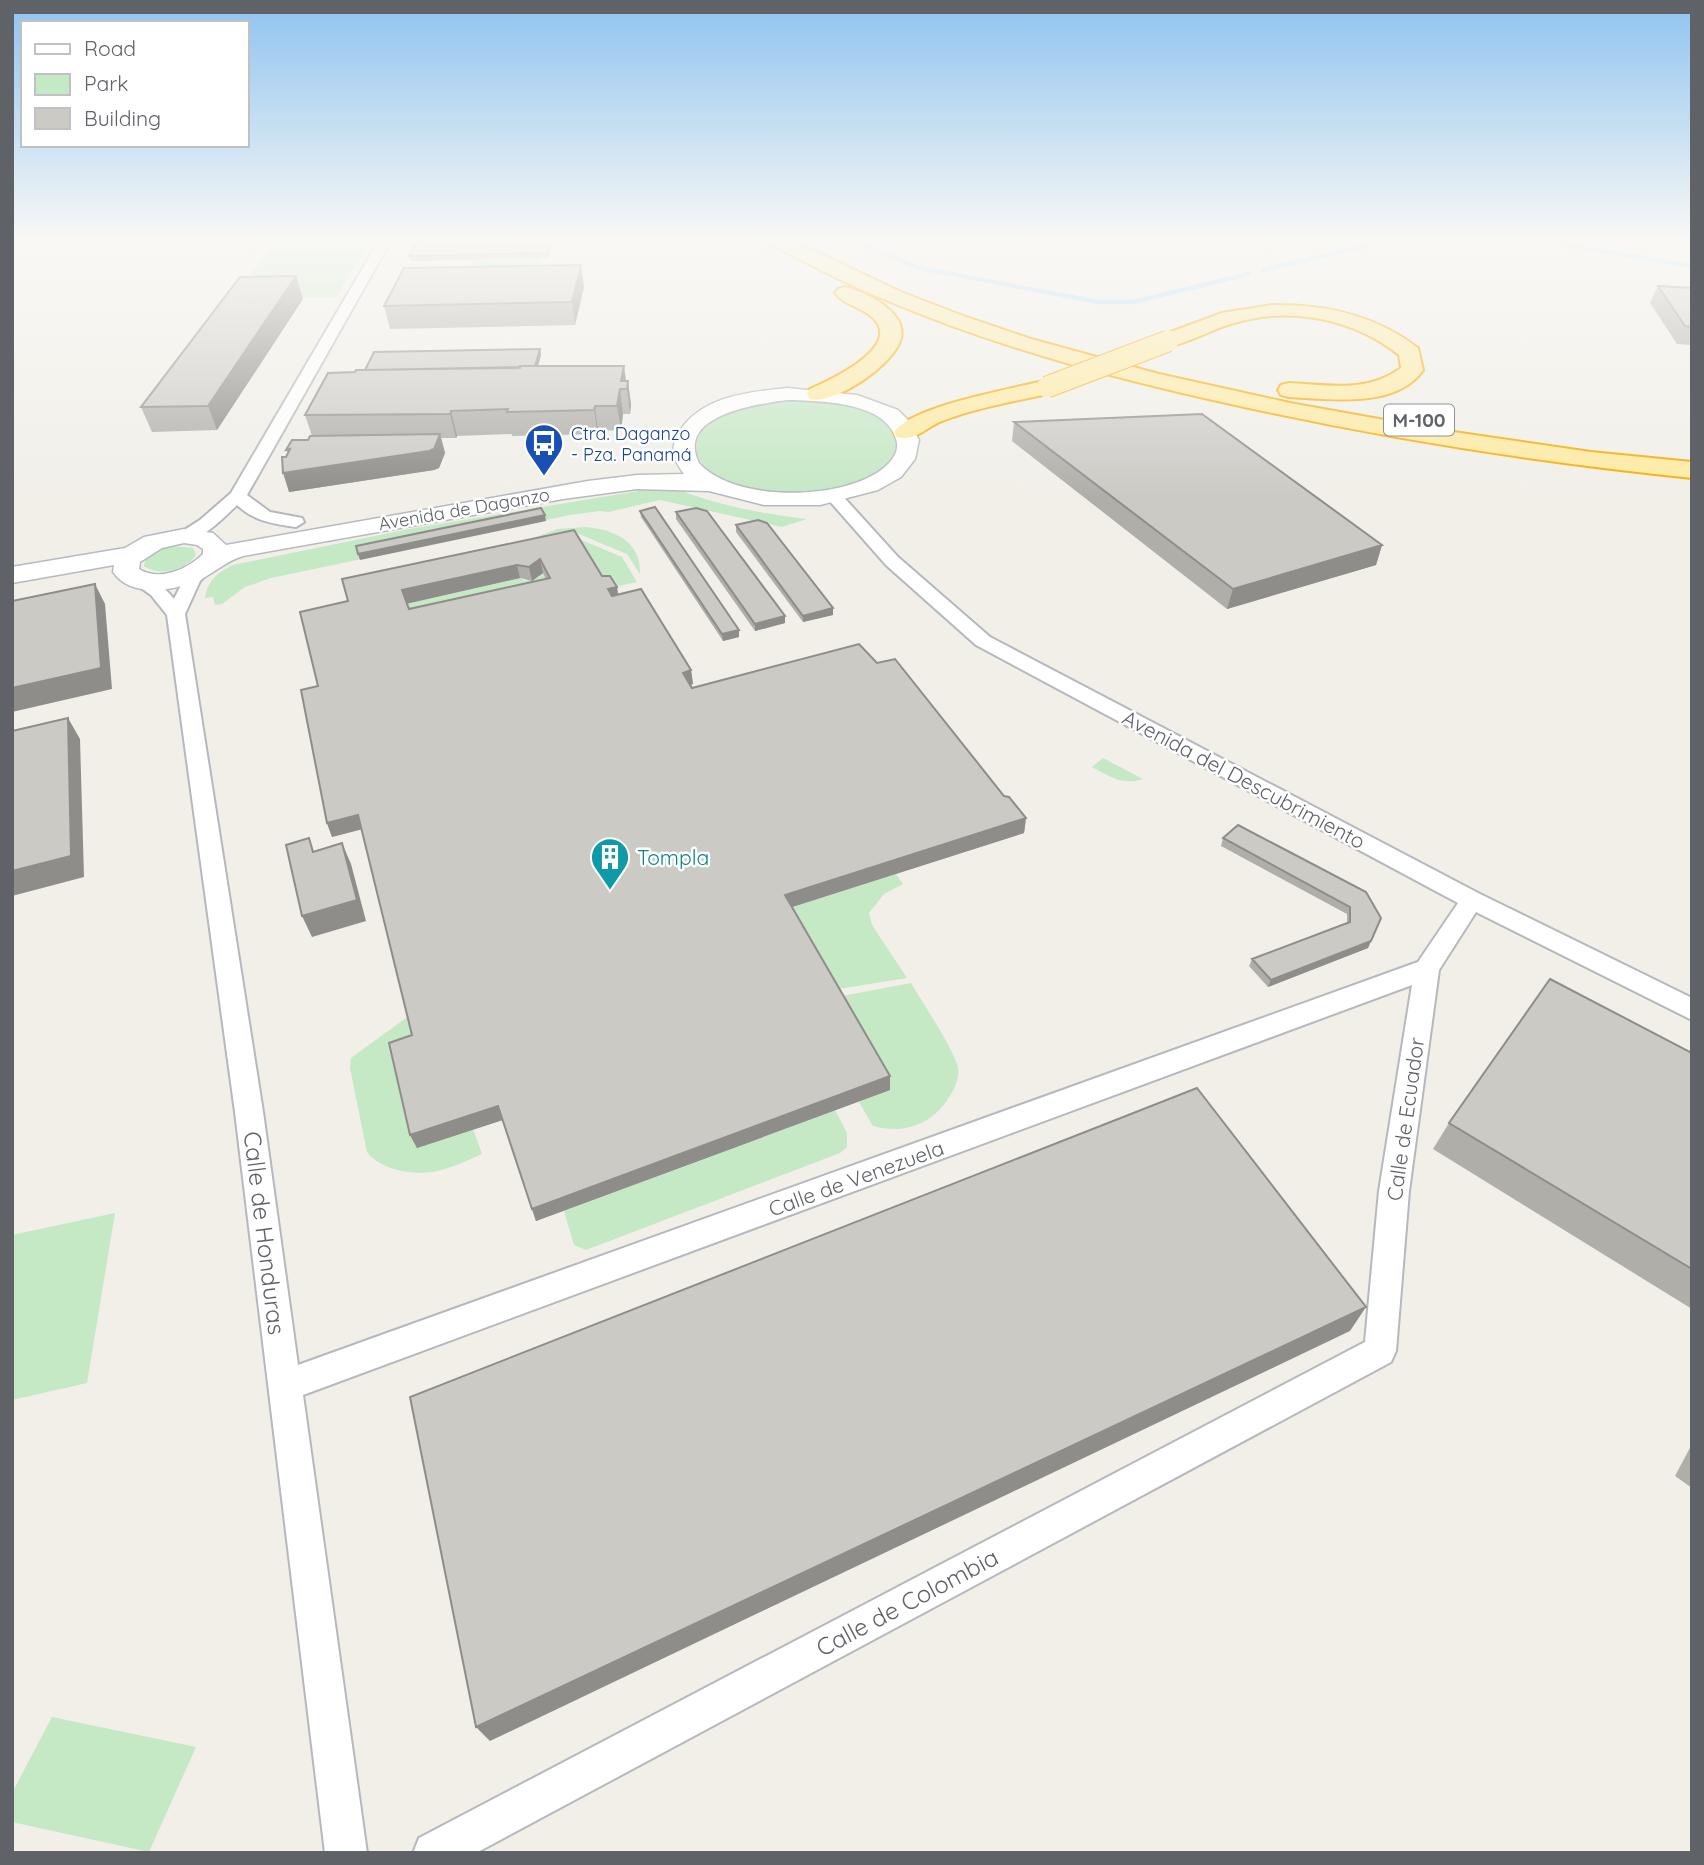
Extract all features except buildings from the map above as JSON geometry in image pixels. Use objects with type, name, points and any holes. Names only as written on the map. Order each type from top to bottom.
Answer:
[{"type":"highway","points":[[818,394],[840,385],[876,360],[890,341],[892,328],[889,324]]},
{"type":"highway","name":"M-100","points":[[969,324],[1131,374],[1360,424],[1500,447],[1692,470]]},
{"type":"highway","name":"M-100","points":[[1015,324],[1227,384],[1354,410],[1572,442],[1692,455]]},
{"type":"highway","points":[[906,432],[932,416],[1047,387],[1209,324]]},
{"type":"highway","points":[[1151,363],[1304,393],[1357,394],[1394,384],[1412,370],[1410,353],[1394,338],[1361,324]]},
{"type":"main road","points":[[713,484],[695,472],[685,459],[683,445],[690,430],[705,416],[728,405],[756,398],[818,394],[860,401],[877,408],[890,415],[906,432]]},
{"type":"main road","name":"Avenida de Daganzo","points":[[202,549],[238,549],[646,479],[682,479],[768,498],[801,499],[833,495],[865,487],[889,475],[905,460],[909,444],[906,432]]},
{"type":"main road","name":"Avenida de Daganzo","points":[[202,549],[296,522],[603,473],[683,445]]},
{"type":"main road","points":[[12,589],[132,568],[149,543],[202,549]]},
{"type":"main road","points":[[12,575],[132,568],[174,579],[202,549]]},
{"type":"street","points":[[132,568],[157,591],[176,614],[202,549],[206,524],[238,496],[337,324]]},
{"type":"street","name":"Avenida del Descubrimiento","points":[[833,495],[891,561],[983,641],[1472,900],[1692,1010]]},
{"type":"street","points":[[238,496],[250,510],[262,516],[296,522]]},
{"type":"street","name":"Calle de Honduras","points":[[176,614],[249,1112],[346,1853]]},
{"type":"street","name":"Calle de Ecuador","points":[[1380,1351],[1394,1191],[1427,969],[1472,900]]},
{"type":"street","name":"Calle de Venezuela","points":[[284,1386],[1427,969]]},
{"type":"street","name":"Calle de Colombia","points":[[434,1853],[1380,1351]]},
{"type":"green space","points":[[796,400],[847,405],[871,413],[890,429],[896,450],[885,467],[860,481],[827,489],[790,493],[753,490],[722,480],[701,462],[696,450],[698,439],[711,423],[721,416],[758,404]]},
{"type":"green space","points":[[669,486],[737,507],[807,519],[782,527],[660,500],[608,512],[570,515],[271,578],[245,587],[222,604],[215,605],[213,597],[205,598],[208,586],[214,578],[233,565],[409,529]]},
{"type":"green space","points":[[586,527],[616,534],[631,545],[636,553],[640,574],[627,554],[574,532],[534,540],[533,538],[557,529]]},
{"type":"green space","points":[[572,536],[622,557],[637,582],[604,589]]},
{"type":"green space","points":[[170,546],[193,548],[196,555],[186,565],[172,570],[157,571],[144,566],[146,557]]},
{"type":"green space","points":[[540,573],[543,573],[553,591],[413,623],[406,604],[520,578],[525,581],[539,577]]},
{"type":"green space","points":[[1103,758],[1143,779],[1123,781],[1092,767]]},
{"type":"green space","points":[[896,874],[903,884],[884,894],[869,913],[872,925],[907,978],[832,990],[786,909]]},
{"type":"green space","points":[[911,983],[952,1054],[958,1068],[957,1080],[944,1104],[918,1125],[896,1129],[873,1126],[859,1102],[889,1089],[837,997]]},
{"type":"green space","points":[[410,1015],[418,1049],[417,1148],[473,1129],[482,1154],[455,1166],[425,1173],[392,1168],[374,1159],[367,1152],[350,1068],[351,1058]]},
{"type":"green space","points":[[835,1110],[847,1133],[847,1147],[840,1153],[586,1250],[574,1245],[564,1211]]},
{"type":"green space","points":[[115,1213],[87,1383],[12,1400],[12,1235]]},
{"type":"green space","points":[[52,1717],[196,1747],[149,1852],[12,1822],[12,1793]]},
{"type":"place","name":"Ctra. Daganzo - Pza. Panamá","points":[[544,477]]},
{"type":"place","name":"Tompla","points":[[610,891]]}]
